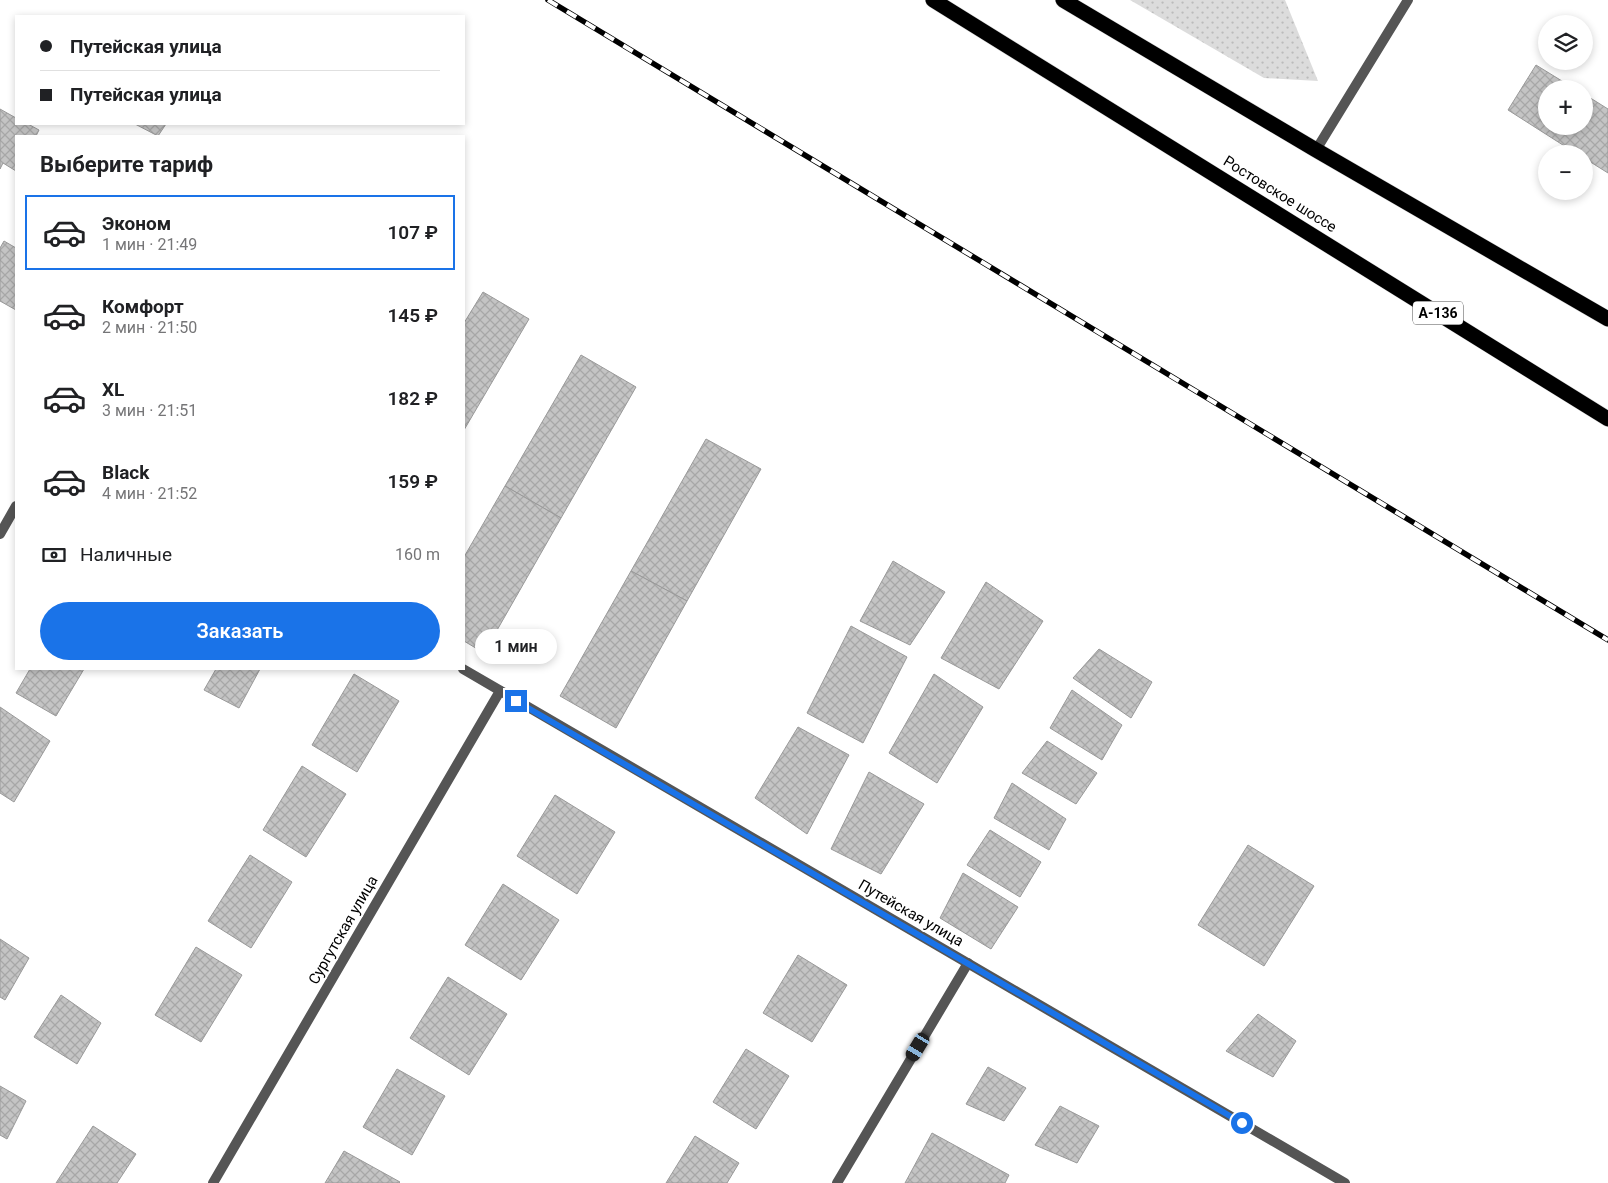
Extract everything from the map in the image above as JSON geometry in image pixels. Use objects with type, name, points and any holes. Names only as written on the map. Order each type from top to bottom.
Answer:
[{"type":"highway","name":"Ростовское шоссе","points":[[933,0],[1608,418]]},
{"type":"highway","points":[[1063,0],[1316,150],[1608,318]]},
{"type":"street","points":[[1316,150],[1408,0]]},
{"type":"street","points":[[0,534],[15,508]]},
{"type":"street","name":"Путейская улица","points":[[465,670],[1345,1183]]},
{"type":"street","name":"Сургутская улица","points":[[213,1183],[500,692]]},
{"type":"street","points":[[837,1183],[968,962]]},
{"type":"shaded area","points":[[1130,0],[1285,0],[1318,81],[1264,78]]},
{"type":"building","points":[[1536,65],[1538,70],[1544,70],[1560,80],[1538,80],[1538,129],[1508,110]]},
{"type":"building","points":[[1593,100],[1608,109],[1608,173],[1593,164],[1593,145],[1563,145],[1547,135],[1593,135]]},
{"type":"building","points":[[0,109],[15,117],[15,125],[30,125],[39,130],[36,135],[15,135],[15,170],[3,163],[0,169]]},
{"type":"building","points":[[137,125],[165,125],[159,135]]},
{"type":"building","points":[[4,241],[15,247],[15,309],[0,301],[0,248]]},
{"type":"building","points":[[483,292],[529,319],[465,428],[465,321]]},
{"type":"building","points":[[581,355],[636,387],[561,518],[505,486]]},
{"type":"building","points":[[706,439],[761,469],[687,601],[631,571]]},
{"type":"building","points":[[505,486],[561,518],[484,653],[465,642],[465,555]]},
{"type":"building","points":[[893,561],[945,592],[910,645],[860,621]]},
{"type":"building","points":[[631,571],[687,601],[616,728],[560,696]]},
{"type":"building","points":[[986,582],[1043,621],[999,689],[941,658]]},
{"type":"building","points":[[851,626],[907,657],[863,743],[807,713]]},
{"type":"building","points":[[1099,649],[1152,682],[1131,718],[1073,678]]},
{"type":"building","points":[[29,670],[83,670],[56,716],[16,693]]},
{"type":"building","points":[[215,670],[259,670],[239,708],[204,690]]},
{"type":"building","points":[[354,674],[399,701],[357,772],[312,745]]},
{"type":"building","points":[[934,674],[983,707],[937,783],[889,753]]},
{"type":"building","points":[[1072,690],[1122,725],[1102,760],[1050,728]]},
{"type":"building","points":[[0,707],[50,741],[14,802],[0,793]]},
{"type":"building","points":[[798,727],[849,755],[807,834],[755,798]]},
{"type":"building","points":[[1047,741],[1097,773],[1076,804],[1022,773]]},
{"type":"building","points":[[302,766],[346,794],[306,857],[263,830]]},
{"type":"building","points":[[869,772],[924,804],[881,874],[831,849]]},
{"type":"building","points":[[1012,783],[1066,819],[1049,850],[994,818]]},
{"type":"building","points":[[555,795],[615,832],[577,894],[517,856]]},
{"type":"building","points":[[990,830],[1041,862],[1020,897],[967,865]]},
{"type":"building","points":[[1248,845],[1314,886],[1264,966],[1198,925]]},
{"type":"building","points":[[250,855],[292,882],[251,948],[208,921]]},
{"type":"building","points":[[963,873],[1018,907],[991,949],[940,918]]},
{"type":"building","points":[[503,884],[559,920],[521,980],[465,945]]},
{"type":"building","points":[[0,939],[29,958],[5,1000],[0,997]]},
{"type":"building","points":[[196,947],[242,975],[201,1042],[155,1015]]},
{"type":"building","points":[[798,955],[847,985],[812,1042],[763,1013]]},
{"type":"building","points":[[448,977],[507,1014],[469,1075],[410,1038]]},
{"type":"building","points":[[61,995],[101,1023],[77,1064],[34,1037]]},
{"type":"building","points":[[1258,1014],[1296,1041],[1273,1077],[1226,1051]]},
{"type":"building","points":[[746,1049],[789,1076],[756,1129],[713,1102]]},
{"type":"building","points":[[988,1067],[1026,1088],[1004,1121],[966,1104]]},
{"type":"building","points":[[397,1069],[445,1096],[412,1155],[363,1127]]},
{"type":"building","points":[[0,1086],[26,1101],[7,1139],[0,1135]]},
{"type":"building","points":[[1060,1106],[1099,1126],[1077,1163],[1035,1145]]},
{"type":"building","points":[[93,1126],[136,1154],[117,1183],[56,1183]]},
{"type":"building","points":[[932,1133],[1009,1175],[1005,1183],[905,1183]]},
{"type":"building","points":[[695,1136],[739,1163],[727,1183],[666,1183]]},
{"type":"building","points":[[344,1151],[400,1182],[325,1183]]},
{"type":"railway","points":[[548,0],[1608,640]]},
{"type":"route","points":[[516,701],[1242,1123]]}]
